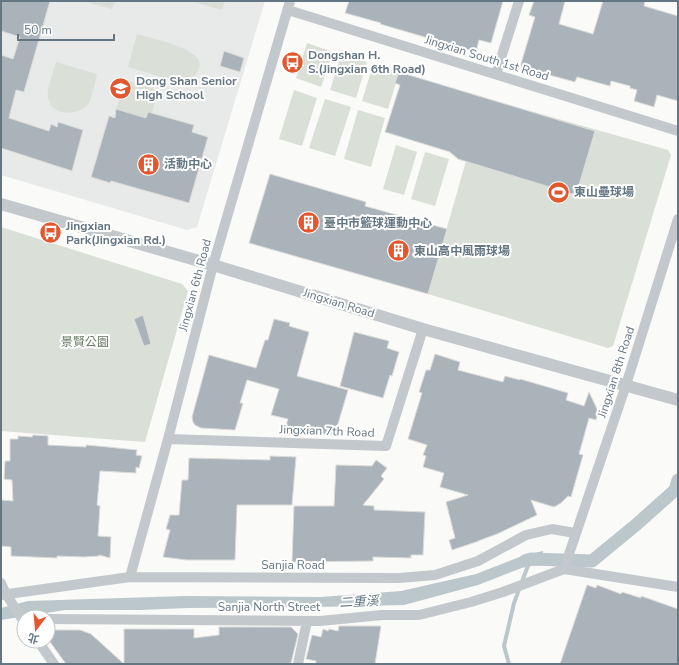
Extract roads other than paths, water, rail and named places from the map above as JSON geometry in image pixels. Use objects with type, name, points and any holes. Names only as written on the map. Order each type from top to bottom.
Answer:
[{"type":"street","points":[[496,74],[519,1]]},
{"type":"street","name":"Jingxian South 1st Road","points":[[289,6],[496,74],[678,131]]},
{"type":"street","name":"Jingxian 6th Road","points":[[130,577],[168,439],[213,265],[289,6]]},
{"type":"street","name":"Jingxian Road","points":[[1,204],[213,265],[423,329],[678,400]]},
{"type":"street","name":"Jingxian 8th Road","points":[[575,533],[626,386],[678,218]]},
{"type":"street","name":"Jingxian 7th Road","points":[[168,439],[386,446],[423,329]]},
{"type":"street","name":"Sanjia Road","points":[[4,594],[130,577],[399,578],[435,575],[478,560],[526,535],[552,529],[575,533]]},
{"type":"street","points":[[575,533],[564,569],[678,587]]},
{"type":"street","name":"Sanjia North Street","points":[[56,619],[320,621],[382,615],[419,615],[478,600],[564,569]]},
{"type":"street","points":[[1,583],[4,594],[16,610]]},
{"type":"street","points":[[298,664],[307,621]]},
{"type":"street","points":[[44,649],[54,664]]},
{"type":"water","name":"二重溪","points":[[543,551],[541,565],[527,566],[478,585],[404,605],[65,610],[56,611],[56,609],[16,609],[16,618],[1,620],[1,608],[28,601],[186,596],[321,597],[401,591],[476,574],[525,555]]},
{"type":"waterway","name":"二重溪","points":[[525,561],[531,559],[592,561],[675,490],[678,480]]},
{"type":"waterway","points":[[509,664],[504,646],[514,603],[529,563]]},
{"type":"place","name":"Dongshan H. S.(Jingxian 6th Road)","points":[[293,62]]},
{"type":"place","name":"Dong Shan Senior High School","points":[[120,88]]},
{"type":"place","name":"活動中心","points":[[148,164]]},
{"type":"place","name":"東山壘球場","points":[[558,192]]},
{"type":"place","name":"臺中市籃球運動中心","points":[[308,223]]},
{"type":"place","name":"Jingxian Park(Jingxian Rd.)","points":[[50,233]]},
{"type":"place","name":"東山高中風雨球場","points":[[399,251]]},
{"type":"park label","name":"景賢公園","points":[[85,342]]}]
